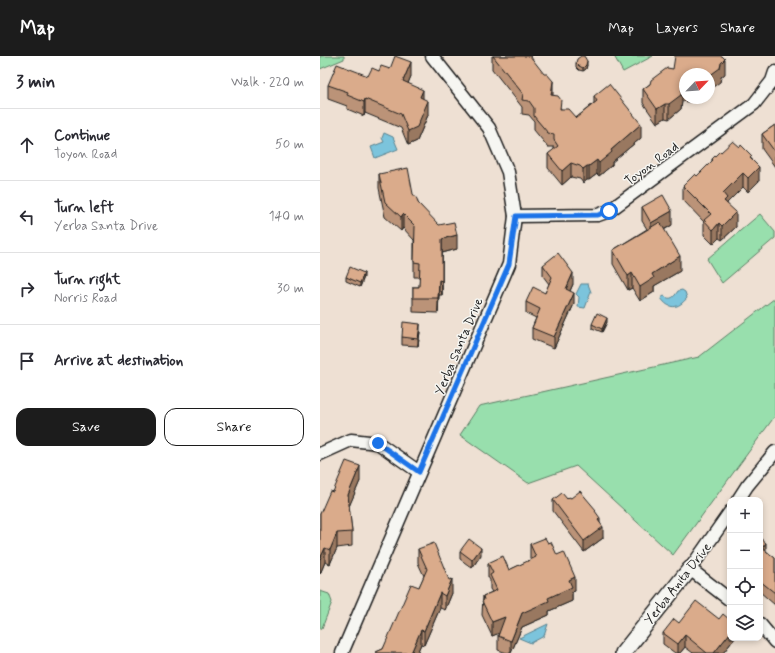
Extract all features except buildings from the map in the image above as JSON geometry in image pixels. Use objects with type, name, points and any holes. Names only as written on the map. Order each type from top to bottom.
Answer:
[{"type":"street","name":"Yerba Santa Drive","points":[[342,653],[509,264],[516,216],[508,172],[489,128],[432,56]]},
{"type":"street","name":"Toyon Road","points":[[516,216],[598,215],[609,211],[754,104],[772,81],[775,72]]},
{"type":"street","points":[[320,454],[350,440],[378,443],[419,472]]},
{"type":"street","points":[[740,497],[775,452]]},
{"type":"street","name":"Yerba Anita Drive","points":[[623,653],[690,569],[727,516]]},
{"type":"street","points":[[690,569],[727,598]]},
{"type":"street","points":[[763,628],[775,642]]},
{"type":"green space","points":[[320,56],[344,56],[344,59],[320,69]]},
{"type":"green space","points":[[614,56],[653,56],[623,72]]},
{"type":"green space","points":[[760,214],[775,232],[775,238],[722,283],[707,259]]},
{"type":"green space","points":[[775,298],[775,416],[673,555],[576,466],[528,483],[460,435],[479,406],[699,357]]},
{"type":"green space","points":[[320,591],[329,594],[332,602],[322,628],[320,629]]},
{"type":"water","points":[[384,133],[393,137],[398,149],[375,158],[371,147],[384,142],[382,138]]},
{"type":"water","points":[[581,284],[588,284],[591,292],[585,308],[578,307],[579,297],[576,294]]},
{"type":"water","points":[[682,290],[685,292],[687,298],[684,302],[677,306],[674,307],[667,305],[661,298],[664,296],[672,298],[678,291]]},
{"type":"water","points":[[548,624],[544,636],[531,643],[519,638]]},
{"type":"route","points":[[378,443],[419,472],[509,264],[516,216],[598,215],[609,211]]}]
